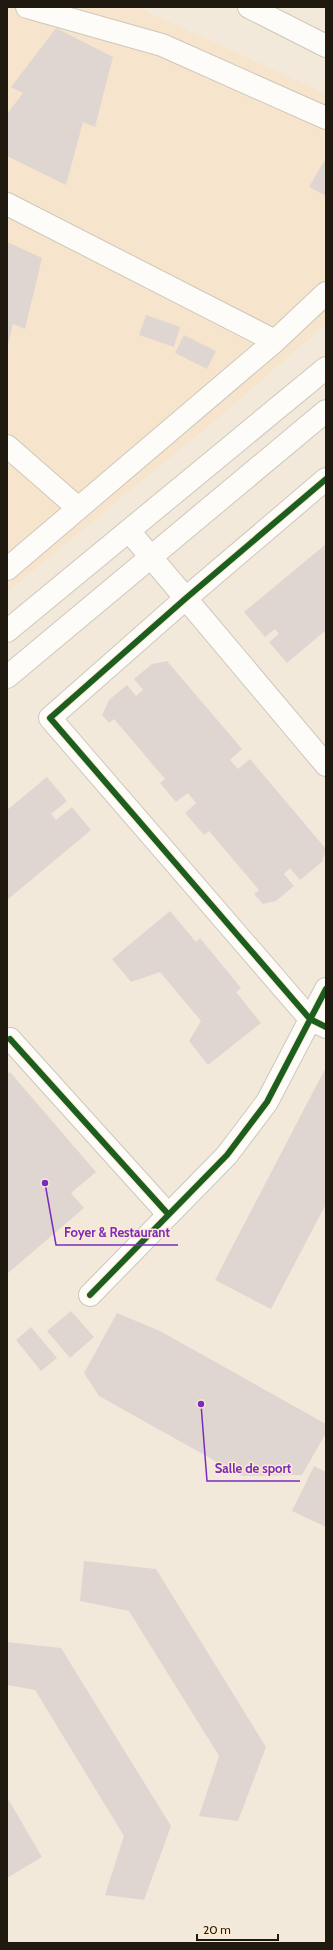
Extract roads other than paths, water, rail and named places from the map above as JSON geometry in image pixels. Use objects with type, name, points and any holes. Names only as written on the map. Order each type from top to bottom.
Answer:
[{"type":"street","points":[[27,7],[162,46],[326,118]]},
{"type":"street","points":[[249,7],[326,46]]},
{"type":"street","points":[[7,204],[275,341]]},
{"type":"street","points":[[7,569],[275,341],[326,293]]},
{"type":"street","points":[[7,631],[326,368]]},
{"type":"street","points":[[7,677],[326,411]]},
{"type":"street","points":[[7,446],[78,508]]},
{"type":"street","points":[[318,1023],[50,718],[185,599],[326,479]]},
{"type":"street","points":[[129,531],[326,765]]},
{"type":"street","points":[[90,1295],[227,1154],[267,1102],[318,1023],[326,989]]},
{"type":"street","points":[[10,1039],[168,1214]]},
{"type":"place","name":"Foyer & Restaurant","points":[[45,1183]]},
{"type":"place","name":"Salle de sport","points":[[201,1404]]}]
